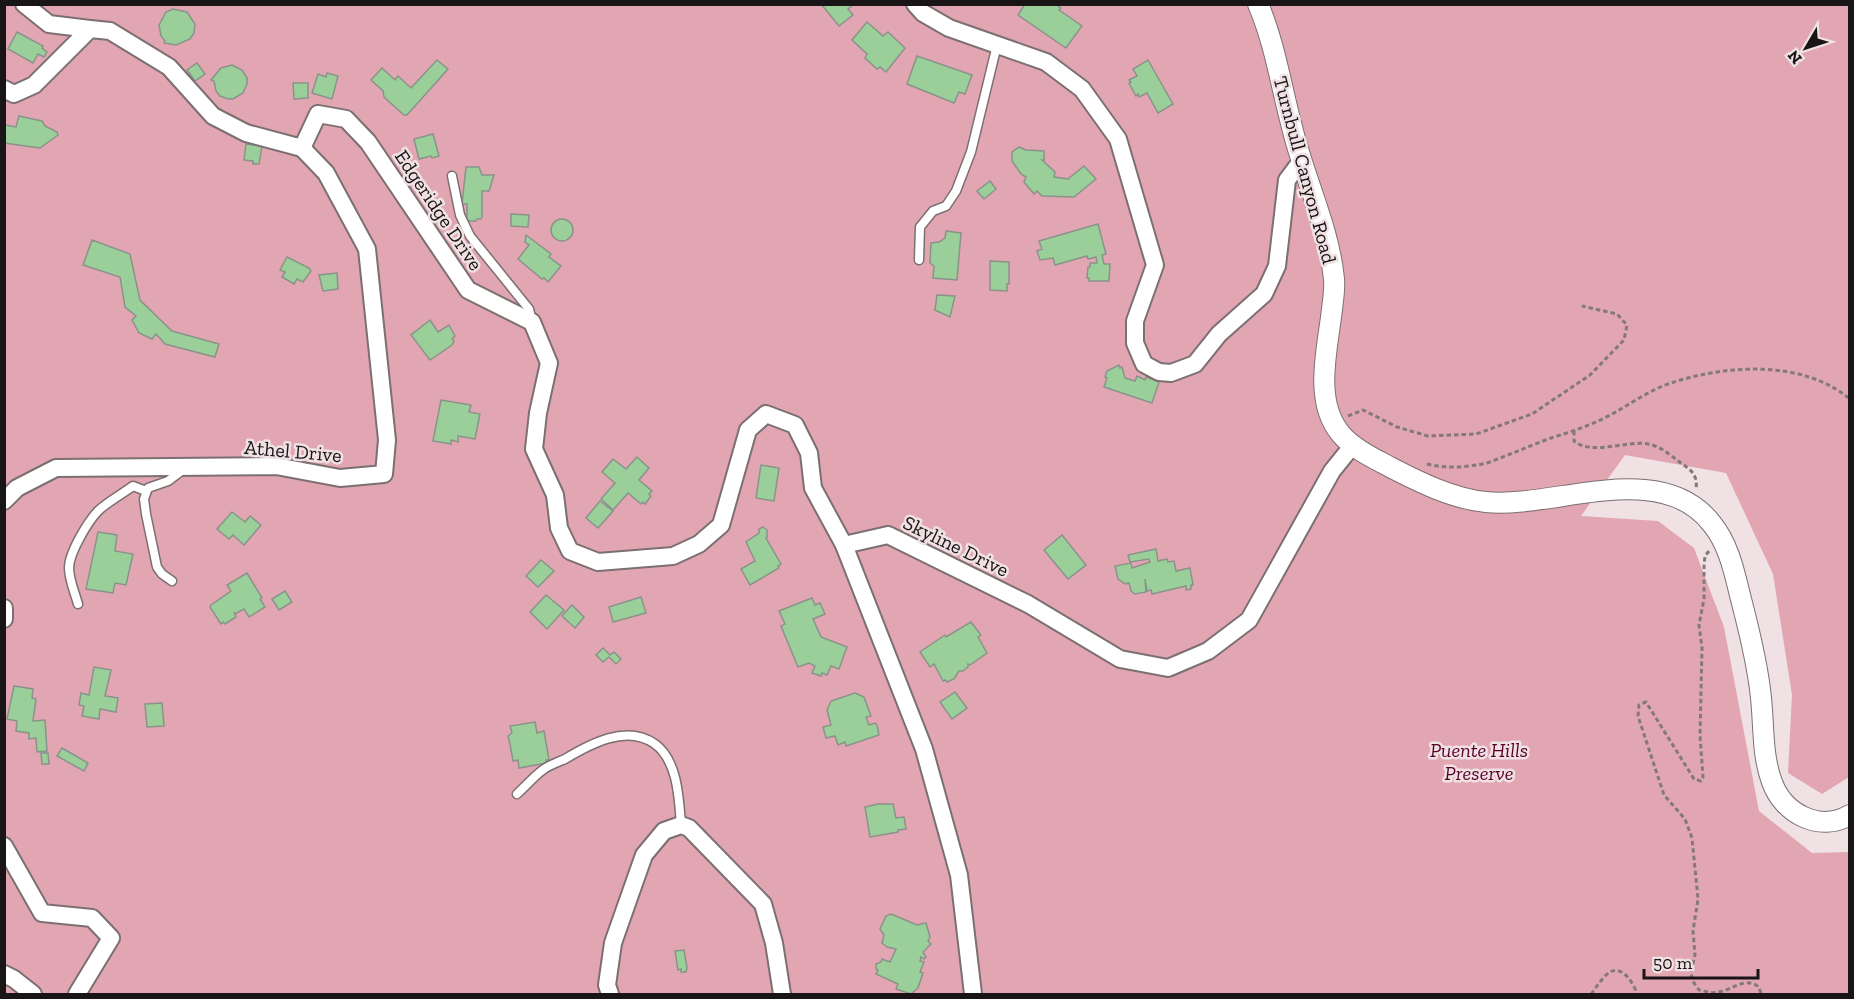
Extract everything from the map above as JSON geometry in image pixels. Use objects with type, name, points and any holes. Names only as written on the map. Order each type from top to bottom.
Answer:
[{"type":"street","points":[[24,4],[49,24],[110,31],[168,67],[213,116],[246,133],[302,148]]},
{"type":"street","points":[[915,4],[923,13],[949,28],[1046,62],[1082,89],[1119,139],[1155,265],[1135,321],[1135,343],[1144,364],[1159,372],[1172,373],[1195,364],[1219,334],[1264,294],[1277,266],[1287,180],[1302,160]]},
{"type":"street","name":"Turnbull Canyon Road","points":[[1258,4],[1283,83],[1292,127],[1328,245],[1335,282],[1325,372],[1325,393],[1332,422],[1353,445],[1404,474],[1465,499],[1483,502],[1511,502],[1632,490],[1659,492],[1694,506],[1711,522],[1722,539],[1735,577],[1756,664],[1768,771],[1776,792],[1791,809],[1811,820],[1833,822],[1850,815]]},
{"type":"street","points":[[4,89],[14,94],[34,85],[90,29]]},
{"type":"street","name":"Edgeridge Drive","points":[[302,148],[318,114],[345,119],[368,142],[468,290],[532,322]]},
{"type":"street","name":"Athel Drive","points":[[4,501],[17,488],[56,468],[276,466],[340,478],[384,474],[387,440],[367,249],[326,172],[302,148]]},
{"type":"street","points":[[532,322],[549,363],[538,413],[534,449],[555,495],[559,528],[570,551],[598,562],[673,556],[699,544],[721,525],[748,430],[766,414],[795,425],[809,453],[813,488],[844,545],[924,749],[959,875],[973,994]]},
{"type":"street","name":"Skyline Drive","points":[[844,545],[888,535],[1028,604],[1120,659],[1168,668],[1208,651],[1249,620],[1332,471],[1353,445]]},
{"type":"street","points":[[4,608],[4,619]]},
{"type":"street","points":[[610,994],[607,985],[613,943],[644,855],[664,831],[681,825],[688,828],[763,904],[774,944],[782,994]]},
{"type":"street","points":[[4,846],[42,914],[92,918],[111,938],[77,994]]},
{"type":"street","points":[[4,974],[33,994]]},
{"type":"lane","points":[[919,260],[920,227],[933,211],[946,206],[956,191],[971,152],[997,45]]},
{"type":"lane","points":[[452,176],[460,215],[470,236],[529,309],[532,322]]},
{"type":"lane","points":[[172,581],[157,567],[144,500],[147,491],[152,486],[172,478],[187,467]]},
{"type":"lane","points":[[78,604],[69,567],[71,557],[91,520],[99,510],[134,486],[147,491]]},
{"type":"lane","points":[[517,794],[544,770],[586,746],[622,735],[639,737],[656,745],[668,760],[679,794],[681,825]]},
{"type":"path","points":[[1332,422],[1363,410],[1397,427],[1428,436],[1476,434],[1532,414],[1590,375],[1624,340],[1627,326],[1617,314],[1582,306]]},
{"type":"path","points":[[1404,474],[1415,463],[1440,467],[1487,463],[1601,420],[1670,383],[1724,371],[1767,369],[1789,373],[1829,385],[1850,399]]},
{"type":"path","points":[[1574,431],[1574,441],[1583,446],[1608,447],[1647,443],[1657,447],[1692,471],[1696,477],[1695,489],[1698,493]]},
{"type":"path","points":[[1722,539],[1706,556],[1704,566],[1704,599],[1700,625],[1702,648],[1700,735],[1703,777],[1701,781],[1694,779],[1646,702],[1639,705],[1638,716],[1664,795],[1685,819],[1692,838],[1698,899],[1693,931],[1695,955],[1691,972],[1692,980],[1699,990],[1712,993],[1742,983],[1755,984],[1759,987],[1761,994]]},
{"type":"path","points":[[1591,994],[1607,975],[1612,971],[1618,971],[1632,983],[1637,994]]},
{"type":"green space","name":"Puente Hills Preserve","points":[[5,5],[1849,5],[1849,777],[1822,794],[1788,773],[1792,695],[1773,574],[1726,473],[1625,455],[1581,516],[1658,521],[1694,548],[1724,627],[1759,811],[1812,853],[1849,852],[1849,994],[5,994]]},
{"type":"building","points":[[821,4],[854,4],[848,9],[853,15],[839,26]]},
{"type":"building","points":[[1025,4],[1055,4],[1061,8],[1059,10],[1082,26],[1066,48],[1018,15]]},
{"type":"building","points":[[173,9],[187,12],[195,24],[194,33],[190,39],[176,45],[164,43],[159,25],[166,12]]},
{"type":"building","points":[[867,22],[883,36],[888,32],[905,48],[886,72],[880,67],[877,69],[865,58],[867,54],[852,40]]},
{"type":"building","points":[[17,32],[43,46],[42,48],[47,52],[44,57],[38,54],[33,63],[8,49]]},
{"type":"building","points":[[917,56],[972,75],[965,94],[959,92],[954,103],[907,84]]},
{"type":"building","points":[[437,60],[448,69],[407,115],[404,115],[384,97],[383,91],[371,80],[382,68],[395,80],[398,76],[411,88]]},
{"type":"building","points":[[1148,60],[1173,104],[1158,113],[1147,93],[1136,96],[1129,83],[1131,82],[1129,80],[1137,76],[1133,69]]},
{"type":"building","points":[[197,63],[205,74],[195,81],[187,70]]},
{"type":"building","points":[[232,65],[242,70],[247,78],[247,84],[243,93],[233,99],[228,99],[220,96],[216,91],[214,81],[211,80],[221,68]]},
{"type":"building","points":[[327,73],[338,76],[332,99],[312,93],[318,74],[326,77]]},
{"type":"building","points":[[293,83],[308,83],[308,98],[294,99]]},
{"type":"building","points":[[19,116],[42,121],[58,135],[40,148],[4,143],[5,125],[16,127]]},
{"type":"building","points":[[433,134],[439,156],[419,159],[414,139]]},
{"type":"building","points":[[246,144],[262,146],[259,164],[244,160]]},
{"type":"building","points":[[1019,147],[1026,150],[1044,151],[1044,160],[1042,160],[1055,172],[1054,177],[1068,179],[1084,166],[1096,179],[1074,197],[1042,196],[1037,191],[1034,194],[1024,182],[1026,177],[1012,161],[1012,152]]},
{"type":"building","points":[[466,167],[479,167],[482,175],[494,175],[489,191],[482,191],[482,217],[476,221],[467,221],[467,204],[462,204]]},
{"type":"building","points":[[990,181],[996,189],[984,199],[977,191]]},
{"type":"building","points":[[511,214],[529,215],[528,227],[511,226]]},
{"type":"building","points":[[562,219],[570,222],[573,230],[570,238],[562,241],[554,238],[551,230],[554,222]]},
{"type":"building","points":[[1098,224],[1106,254],[1102,255],[1104,264],[1110,264],[1109,281],[1089,281],[1087,278],[1088,267],[1090,263],[1097,263],[1096,257],[1088,259],[1087,256],[1055,265],[1053,258],[1040,260],[1037,251],[1042,249],[1039,241]]},
{"type":"building","points":[[946,231],[961,233],[957,280],[933,278],[934,266],[930,263],[931,243],[945,238]]},
{"type":"building","points":[[526,235],[551,254],[549,257],[561,266],[548,282],[518,259],[529,245],[525,242]]},
{"type":"building","points":[[92,240],[130,254],[140,300],[172,331],[219,344],[215,357],[165,344],[156,334],[152,339],[139,333],[132,320],[136,316],[125,307],[120,277],[83,265]]},
{"type":"building","points":[[287,257],[311,271],[303,282],[297,279],[294,284],[282,277],[285,272],[280,270]]},
{"type":"building","points":[[990,261],[1009,262],[1007,291],[990,290]]},
{"type":"building","points":[[337,273],[338,289],[323,291],[319,275]]},
{"type":"building","points":[[937,295],[955,296],[950,317],[935,310]]},
{"type":"building","points":[[430,320],[438,332],[449,325],[455,336],[452,339],[454,341],[452,345],[430,360],[411,335]]},
{"type":"building","points":[[1119,365],[1120,368],[1122,367],[1125,378],[1135,381],[1137,376],[1145,380],[1146,377],[1159,382],[1152,403],[1104,387],[1107,371]]},
{"type":"building","points":[[441,400],[471,405],[469,412],[480,414],[475,439],[458,436],[458,442],[451,440],[451,444],[433,441]]},
{"type":"building","points":[[637,457],[649,468],[639,480],[652,491],[649,494],[651,496],[645,504],[643,502],[641,504],[628,493],[613,510],[601,499],[615,483],[602,472],[613,459],[626,469]]},
{"type":"building","points":[[761,465],[779,468],[774,501],[756,498]]},
{"type":"building","points":[[600,501],[613,511],[598,528],[586,518]]},
{"type":"building","points":[[232,512],[245,522],[250,516],[261,525],[244,545],[233,535],[229,539],[217,529]]},
{"type":"building","points":[[763,527],[767,530],[766,538],[781,564],[779,568],[750,585],[741,569],[755,561],[746,542],[759,533],[759,529]]},
{"type":"building","points":[[98,532],[117,535],[115,551],[133,554],[126,585],[115,583],[113,593],[86,589]]},
{"type":"building","points":[[1062,535],[1086,565],[1068,579],[1044,550]]},
{"type":"building","points":[[1156,549],[1158,561],[1167,559],[1168,562],[1174,561],[1176,571],[1190,568],[1193,585],[1191,589],[1186,590],[1186,586],[1152,594],[1151,590],[1147,591],[1145,579],[1146,592],[1135,594],[1131,591],[1129,583],[1125,584],[1118,579],[1115,566],[1131,563],[1132,568],[1150,562],[1149,559],[1130,562],[1128,555]]},
{"type":"building","points":[[541,560],[554,571],[538,587],[526,576]]},
{"type":"building","points":[[247,573],[265,607],[249,617],[244,609],[235,614],[234,612],[236,617],[221,624],[210,607],[211,605],[231,591],[227,585]]},
{"type":"building","points":[[285,591],[292,602],[279,610],[272,599]]},
{"type":"building","points":[[546,595],[564,610],[547,629],[530,612]]},
{"type":"building","points":[[641,597],[646,613],[613,622],[609,607]]},
{"type":"building","points":[[812,598],[815,605],[820,603],[825,614],[813,619],[821,637],[847,647],[839,669],[831,666],[827,675],[822,673],[821,676],[812,673],[815,666],[809,663],[798,667],[781,626],[785,624],[779,611]]},
{"type":"building","points":[[572,605],[584,617],[575,628],[562,616]]},
{"type":"building","points":[[971,622],[981,635],[978,637],[987,653],[970,665],[968,664],[963,671],[959,671],[954,679],[943,681],[934,664],[930,667],[920,652],[945,635],[946,637]]},
{"type":"building","points":[[603,648],[610,655],[614,652],[621,659],[616,664],[609,657],[603,662],[596,655]]},
{"type":"building","points":[[94,667],[111,670],[105,696],[118,698],[116,712],[100,709],[99,719],[82,716],[84,706],[79,705],[81,693],[89,695]]},
{"type":"building","points":[[14,686],[33,689],[32,698],[36,699],[33,721],[45,720],[47,751],[37,752],[36,738],[29,739],[29,733],[16,731],[17,721],[7,719]]},
{"type":"building","points":[[955,692],[967,708],[952,719],[940,702]]},
{"type":"building","points":[[855,693],[864,697],[871,716],[866,717],[869,725],[875,723],[877,725],[879,735],[846,746],[845,742],[838,745],[835,736],[826,738],[823,727],[831,725],[827,710],[831,701]]},
{"type":"building","points":[[162,703],[164,726],[147,727],[145,704]]},
{"type":"building","points":[[535,722],[537,733],[544,731],[549,760],[546,760],[547,763],[519,768],[518,760],[513,761],[508,736],[512,733],[510,726]]},
{"type":"building","points":[[62,748],[88,763],[84,771],[57,756]]},
{"type":"building","points":[[41,753],[48,753],[49,764],[42,764]]},
{"type":"building","points":[[893,804],[896,818],[904,817],[906,829],[870,837],[865,807]]},
{"type":"building","points":[[891,914],[917,925],[926,923],[930,937],[928,941],[931,944],[923,952],[926,957],[924,959],[921,957],[920,961],[924,962],[918,988],[911,994],[896,989],[898,984],[876,974],[878,970],[876,964],[882,959],[890,962],[896,949],[882,943],[884,935],[880,929],[886,916]]},
{"type":"building","points":[[684,950],[687,968],[686,972],[681,972],[681,969],[678,970],[675,951]]}]
